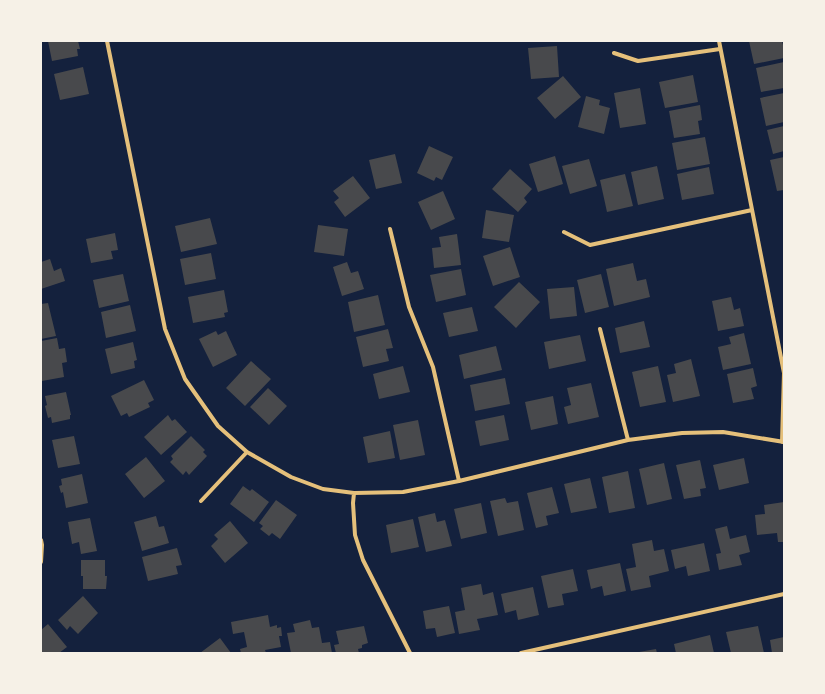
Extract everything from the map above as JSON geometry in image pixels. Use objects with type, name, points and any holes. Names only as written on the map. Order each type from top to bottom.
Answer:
[{"type":"street","points":[[107,41],[166,329],[186,379],[218,426],[247,452],[291,477],[323,489],[354,493],[403,492],[459,481],[628,440],[682,432],[723,432],[783,442],[784,373],[719,41]]},
{"type":"street","points":[[614,53],[638,61],[720,49]]},
{"type":"street","points":[[564,232],[590,245],[752,210]]},
{"type":"street","points":[[390,229],[409,307],[433,367],[459,481]]},
{"type":"street","points":[[600,329],[628,440]]},
{"type":"street","points":[[201,501],[247,452]]},
{"type":"street","points":[[354,493],[353,503],[356,535],[363,560],[410,653]]},
{"type":"street","points":[[41,540],[41,562]]},
{"type":"street","points":[[521,653],[784,594]]},
{"type":"building","points":[[48,41],[78,41],[80,49],[77,49],[78,56],[52,61]]},
{"type":"building","points":[[749,41],[782,41],[784,58],[754,64]]},
{"type":"building","points":[[557,46],[559,77],[531,79],[528,48]]},
{"type":"building","points":[[784,62],[784,88],[761,92],[756,68]]},
{"type":"building","points":[[83,67],[89,94],[60,100],[54,74]]},
{"type":"building","points":[[693,75],[698,102],[665,108],[659,82]]},
{"type":"building","points":[[563,76],[581,97],[555,119],[537,98]]},
{"type":"building","points":[[640,88],[646,124],[620,128],[614,93]]},
{"type":"building","points":[[784,93],[784,122],[766,126],[760,98]]},
{"type":"building","points":[[586,96],[600,100],[599,105],[610,108],[604,134],[578,127]]},
{"type":"building","points":[[700,105],[702,120],[698,121],[700,134],[674,138],[669,111]]},
{"type":"building","points":[[784,126],[784,151],[773,154],[767,130]]},
{"type":"building","points":[[705,137],[710,164],[677,170],[672,143]]},
{"type":"building","points":[[429,146],[453,157],[442,180],[436,177],[434,181],[417,173]]},
{"type":"building","points":[[395,154],[402,183],[376,189],[369,160]]},
{"type":"building","points":[[555,156],[563,184],[538,192],[529,164]]},
{"type":"building","points":[[784,157],[784,190],[777,191],[770,160]]},
{"type":"building","points":[[589,159],[597,186],[570,194],[562,166]]},
{"type":"building","points":[[657,166],[664,199],[638,205],[631,172]]},
{"type":"building","points":[[709,167],[714,194],[682,200],[677,174]]},
{"type":"building","points":[[510,169],[532,189],[524,198],[527,202],[518,212],[492,189]]},
{"type":"building","points":[[625,174],[633,206],[607,212],[600,180]]},
{"type":"building","points":[[353,176],[370,198],[345,217],[334,202],[339,198],[333,191]]},
{"type":"building","points":[[443,191],[455,219],[431,230],[418,202]]},
{"type":"building","points":[[486,210],[514,215],[509,242],[482,238]]},
{"type":"building","points":[[210,218],[217,244],[181,252],[175,226]]},
{"type":"building","points":[[318,225],[348,229],[344,256],[314,252]]},
{"type":"building","points":[[115,233],[118,250],[111,251],[113,259],[91,263],[86,239]]},
{"type":"building","points":[[457,234],[461,265],[434,268],[432,248],[441,247],[439,237]]},
{"type":"building","points":[[510,247],[520,277],[493,286],[483,256]]},
{"type":"building","points":[[211,253],[216,279],[185,285],[180,259]]},
{"type":"building","points":[[50,259],[54,271],[61,268],[65,281],[41,289],[41,262]]},
{"type":"building","points":[[347,262],[351,273],[358,271],[364,289],[342,296],[333,267]]},
{"type":"building","points":[[633,263],[637,281],[646,279],[650,297],[614,306],[606,269]]},
{"type":"building","points":[[461,269],[466,295],[436,302],[430,275]]},
{"type":"building","points":[[123,274],[129,301],[99,308],[93,280]]},
{"type":"building","points":[[601,274],[609,307],[585,313],[577,280]]},
{"type":"building","points":[[519,282],[540,302],[516,328],[494,307]]},
{"type":"building","points":[[574,287],[577,316],[550,319],[547,289]]},
{"type":"building","points":[[224,290],[228,312],[224,313],[225,317],[193,323],[188,297]]},
{"type":"building","points":[[378,295],[385,325],[354,332],[348,302]]},
{"type":"building","points":[[731,297],[734,310],[740,308],[744,326],[718,331],[712,301]]},
{"type":"building","points":[[48,303],[56,336],[41,339],[41,304]]},
{"type":"building","points":[[130,305],[136,331],[106,338],[101,312]]},
{"type":"building","points":[[472,307],[478,331],[449,337],[443,313]]},
{"type":"building","points":[[644,321],[650,347],[620,353],[615,328]]},
{"type":"building","points":[[388,329],[393,348],[386,349],[389,361],[363,367],[356,337]]},
{"type":"building","points":[[216,331],[218,335],[226,331],[237,355],[213,367],[199,339]]},
{"type":"building","points":[[744,333],[751,364],[723,370],[718,347],[731,344],[729,337]]},
{"type":"building","points":[[580,335],[586,361],[549,369],[544,342]]},
{"type":"building","points":[[57,338],[59,349],[65,348],[67,362],[62,363],[64,377],[42,381],[41,341]]},
{"type":"building","points":[[133,342],[137,360],[134,361],[135,368],[111,374],[105,349]]},
{"type":"building","points":[[496,346],[502,370],[464,379],[459,355]]},
{"type":"building","points":[[691,359],[700,396],[673,402],[667,375],[676,373],[674,364]]},
{"type":"building","points":[[251,361],[271,379],[245,406],[226,388]]},
{"type":"building","points":[[403,366],[410,392],[379,399],[373,374]]},
{"type":"building","points":[[658,366],[666,402],[640,407],[632,372]]},
{"type":"building","points":[[753,368],[757,386],[751,388],[754,399],[733,403],[727,374]]},
{"type":"building","points":[[505,378],[510,404],[475,411],[470,385]]},
{"type":"building","points":[[144,380],[154,400],[148,403],[150,407],[129,417],[127,413],[121,416],[111,396]]},
{"type":"building","points":[[591,383],[599,417],[568,424],[564,407],[571,405],[567,388]]},
{"type":"building","points":[[268,388],[287,406],[269,425],[250,407]]},
{"type":"building","points":[[66,392],[71,415],[70,419],[52,423],[51,417],[48,418],[45,406],[47,405],[45,396]]},
{"type":"building","points":[[553,396],[558,424],[531,430],[525,402]]},
{"type":"building","points":[[168,415],[172,421],[175,419],[187,432],[161,455],[144,437]]},
{"type":"building","points":[[504,415],[509,440],[480,446],[475,421]]},
{"type":"building","points":[[418,420],[425,455],[400,460],[393,425]]},
{"type":"building","points":[[390,431],[395,458],[368,463],[363,437]]},
{"type":"building","points":[[74,436],[80,464],[58,468],[52,440]]},
{"type":"building","points":[[191,436],[205,450],[203,452],[207,456],[189,475],[186,471],[183,475],[170,462],[173,459],[171,456]]},
{"type":"building","points":[[146,457],[165,481],[144,498],[125,474]]},
{"type":"building","points":[[744,458],[749,483],[719,490],[713,465]]},
{"type":"building","points":[[700,460],[706,488],[700,489],[701,496],[684,499],[676,465]]},
{"type":"building","points":[[664,463],[672,499],[647,505],[639,469]]},
{"type":"building","points":[[628,471],[635,508],[609,513],[602,477]]},
{"type":"building","points":[[82,474],[88,503],[66,508],[63,492],[61,493],[59,486],[62,485],[61,479]]},
{"type":"building","points":[[590,478],[597,508],[571,513],[564,484]]},
{"type":"building","points":[[243,486],[250,491],[252,489],[269,502],[254,522],[230,504]]},
{"type":"building","points":[[552,487],[559,513],[546,516],[548,525],[536,528],[527,493]]},
{"type":"building","points":[[505,498],[507,503],[518,501],[524,530],[498,536],[490,501]]},
{"type":"building","points":[[276,500],[297,515],[280,539],[272,533],[269,536],[260,529],[263,526],[259,523]]},
{"type":"building","points":[[784,502],[784,542],[778,542],[777,533],[757,535],[755,515],[765,514],[764,505]]},
{"type":"building","points":[[481,503],[487,533],[461,539],[454,509]]},
{"type":"building","points":[[435,513],[437,522],[445,520],[452,546],[426,552],[418,517]]},
{"type":"building","points":[[156,516],[159,527],[164,526],[169,543],[142,551],[134,522]]},
{"type":"building","points":[[90,518],[97,551],[81,554],[79,542],[72,544],[68,522]]},
{"type":"building","points":[[413,519],[419,547],[391,553],[386,525]]},
{"type":"building","points":[[230,521],[248,543],[225,563],[211,546],[218,539],[214,535]]},
{"type":"building","points":[[727,526],[730,539],[746,535],[750,552],[739,555],[742,565],[719,570],[716,554],[721,553],[715,529]]},
{"type":"building","points":[[652,540],[654,551],[664,549],[669,571],[649,576],[651,587],[631,591],[626,569],[636,567],[632,544]]},
{"type":"building","points":[[704,543],[710,571],[688,576],[686,566],[675,569],[671,550]]},
{"type":"building","points":[[177,548],[182,565],[176,566],[178,574],[148,581],[142,557]]},
{"type":"building","points":[[81,560],[105,560],[105,576],[107,576],[106,589],[83,589]]},
{"type":"building","points":[[620,563],[626,591],[604,596],[602,586],[591,589],[587,570]]},
{"type":"building","points":[[573,569],[578,591],[562,594],[564,605],[548,608],[541,576]]},
{"type":"building","points":[[481,584],[483,595],[493,592],[498,615],[477,619],[480,630],[459,634],[455,612],[465,610],[461,588]]},
{"type":"building","points":[[533,587],[539,615],[518,620],[516,610],[505,613],[501,594]]},
{"type":"building","points":[[83,596],[98,613],[78,634],[70,626],[67,630],[58,620]]},
{"type":"building","points":[[449,606],[455,633],[437,637],[435,628],[426,629],[423,611]]},
{"type":"building","points":[[268,615],[270,627],[277,625],[277,628],[281,627],[282,636],[279,636],[281,647],[265,650],[266,653],[241,653],[240,649],[247,647],[244,632],[233,634],[231,622]]},
{"type":"building","points":[[310,620],[312,628],[319,627],[322,643],[330,642],[332,653],[291,653],[287,633],[295,632],[293,624]]},
{"type":"building","points":[[48,624],[67,647],[59,653],[41,653],[41,630]]},
{"type":"building","points":[[364,626],[368,643],[362,645],[362,648],[358,649],[359,653],[336,653],[334,645],[339,644],[336,631]]},
{"type":"building","points":[[758,626],[764,653],[731,653],[726,632]]},
{"type":"building","points":[[710,635],[714,653],[676,653],[674,644]]},
{"type":"building","points":[[784,637],[784,653],[772,653],[770,640]]},
{"type":"building","points":[[220,638],[231,653],[200,653]]},
{"type":"building","points":[[656,649],[657,653],[639,653],[639,652]]}]
